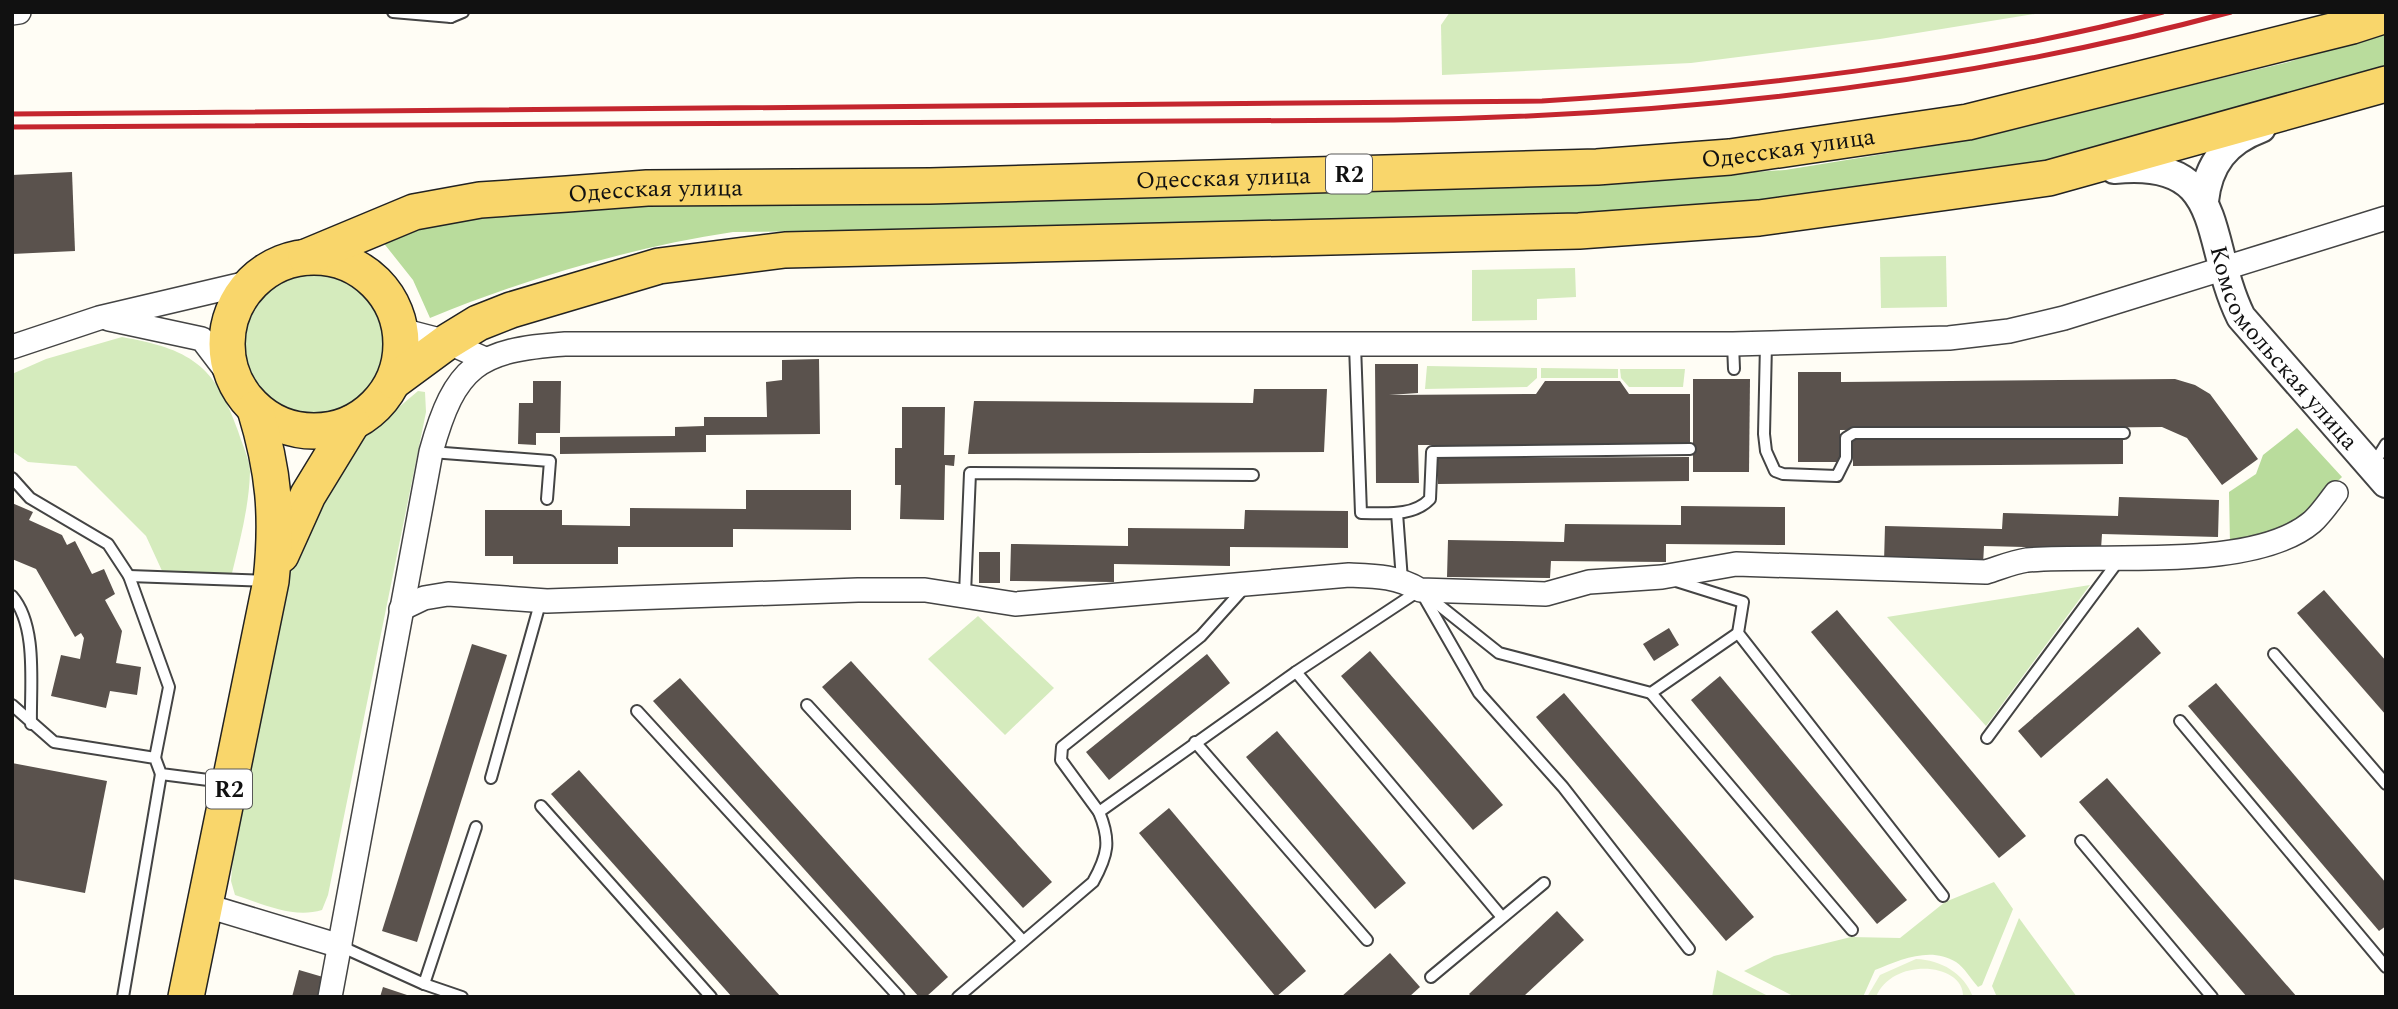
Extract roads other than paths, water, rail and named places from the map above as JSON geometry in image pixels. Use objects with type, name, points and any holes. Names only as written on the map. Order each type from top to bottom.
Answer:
[{"type":"main road","name":"Одесская улица","points":[[306,257],[414,212],[480,200],[647,188],[930,186],[1558,169],[1730,157],[1968,122],[2087,94],[2386,15]]},
{"type":"main road","name":"R2","points":[[394,380],[478,323],[553,297],[659,266],[738,254],[785,250],[1578,231],[1759,218],[2049,178],[2386,84]]},
{"type":"main road","name":"R2","points":[[186,997],[271,581],[275,541],[274,486],[270,456],[255,410],[234,381],[227,355],[227,329],[236,303],[252,282],[277,265],[306,257],[332,258],[357,267],[378,283],[393,304],[401,330],[401,356],[394,380],[377,405],[352,423],[308,495],[271,581]]},
{"type":"main road","name":"R2","points":[[255,410],[272,422],[312,432],[352,423]]},
{"type":"street","points":[[12,12],[19,12]]},
{"type":"street","points":[[2203,201],[2213,165],[2229,145],[2255,130],[2297,116],[2318,102]]},
{"type":"street","points":[[2049,178],[2119,168],[2161,168],[2184,178],[2203,201]]},
{"type":"street","name":"Комсомольская улица","points":[[2203,201],[2223,269],[2241,317],[2381,465]]},
{"type":"street","points":[[330,997],[431,452],[440,421],[455,391],[485,359],[522,347],[565,344],[1766,344],[1949,338],[2010,331],[2064,318],[2386,218]]},
{"type":"street","points":[[12,347],[99,318],[252,282]]},
{"type":"street","points":[[99,318],[202,338],[234,381]]},
{"type":"street","points":[[401,330],[447,342],[485,359]]},
{"type":"street","points":[[401,609],[424,598],[448,594],[541,600],[858,590],[965,594],[1015,604],[1250,581],[1349,575],[1382,576],[1411,585],[1546,594],[1589,582],[1662,577],[1735,564],[1986,572],[2026,560],[2119,560],[2254,548],[2286,537],[2312,522],[2336,492]]},
{"type":"street","points":[[204,905],[340,946]]},
{"type":"lane","points":[[393,12],[450,15],[463,12]]},
{"type":"lane","points":[[1733,344],[1734,369]]},
{"type":"lane","points":[[1766,344],[1766,451],[1775,471],[1783,474],[1838,476],[1846,458],[1846,438],[1854,433],[2123,433]]},
{"type":"lane","points":[[1355,345],[1361,513],[1397,513],[1422,508],[1430,499],[1432,452],[1690,449]]},
{"type":"lane","points":[[431,452],[550,461],[547,499]]},
{"type":"lane","points":[[965,594],[970,473],[1253,475]]},
{"type":"lane","points":[[12,478],[30,498],[108,544],[129,576],[169,687],[155,758],[161,774],[123,997]]},
{"type":"lane","points":[[1397,513],[1411,585],[1479,693],[1563,787],[1689,949]]},
{"type":"lane","points":[[1987,738],[2119,560]]},
{"type":"lane","points":[[129,576],[271,581]]},
{"type":"lane","points":[[1651,693],[1738,633],[1743,602],[1662,577]]},
{"type":"lane","points":[[958,997],[1093,882],[1106,859],[1109,846],[1099,812],[1061,760],[1062,747],[1201,636],[1250,581]]},
{"type":"lane","points":[[1099,812],[1296,672],[1411,585]]},
{"type":"lane","points":[[1411,585],[1499,653],[1651,693],[1852,930]]},
{"type":"lane","points":[[12,596],[22,607],[29,645],[31,724]]},
{"type":"lane","points":[[491,778],[541,600]]},
{"type":"lane","points":[[1738,633],[1943,896]]},
{"type":"lane","points":[[2274,654],[2386,784]]},
{"type":"lane","points":[[1296,672],[1501,916]]},
{"type":"lane","points":[[12,705],[54,742],[155,758]]},
{"type":"lane","points":[[807,705],[1023,941]]},
{"type":"lane","points":[[637,711],[899,997]]},
{"type":"lane","points":[[2180,722],[2386,967]]},
{"type":"lane","points":[[1195,742],[1367,940]]},
{"type":"lane","points":[[161,774],[230,783]]},
{"type":"lane","points":[[541,806],[711,997]]},
{"type":"lane","points":[[424,984],[476,827]]},
{"type":"lane","points":[[2081,841],[2212,997]]},
{"type":"lane","points":[[1431,977],[1501,916],[1544,883]]},
{"type":"lane","points":[[340,946],[424,984],[462,997]]},
{"type":"railway","points":[[12,114],[1542,101],[1777,81],[1933,60],[2163,12]]},
{"type":"railway","points":[[12,127],[1394,120],[1605,112],[1711,104],[1920,78],[2128,38],[2231,12]]}]
